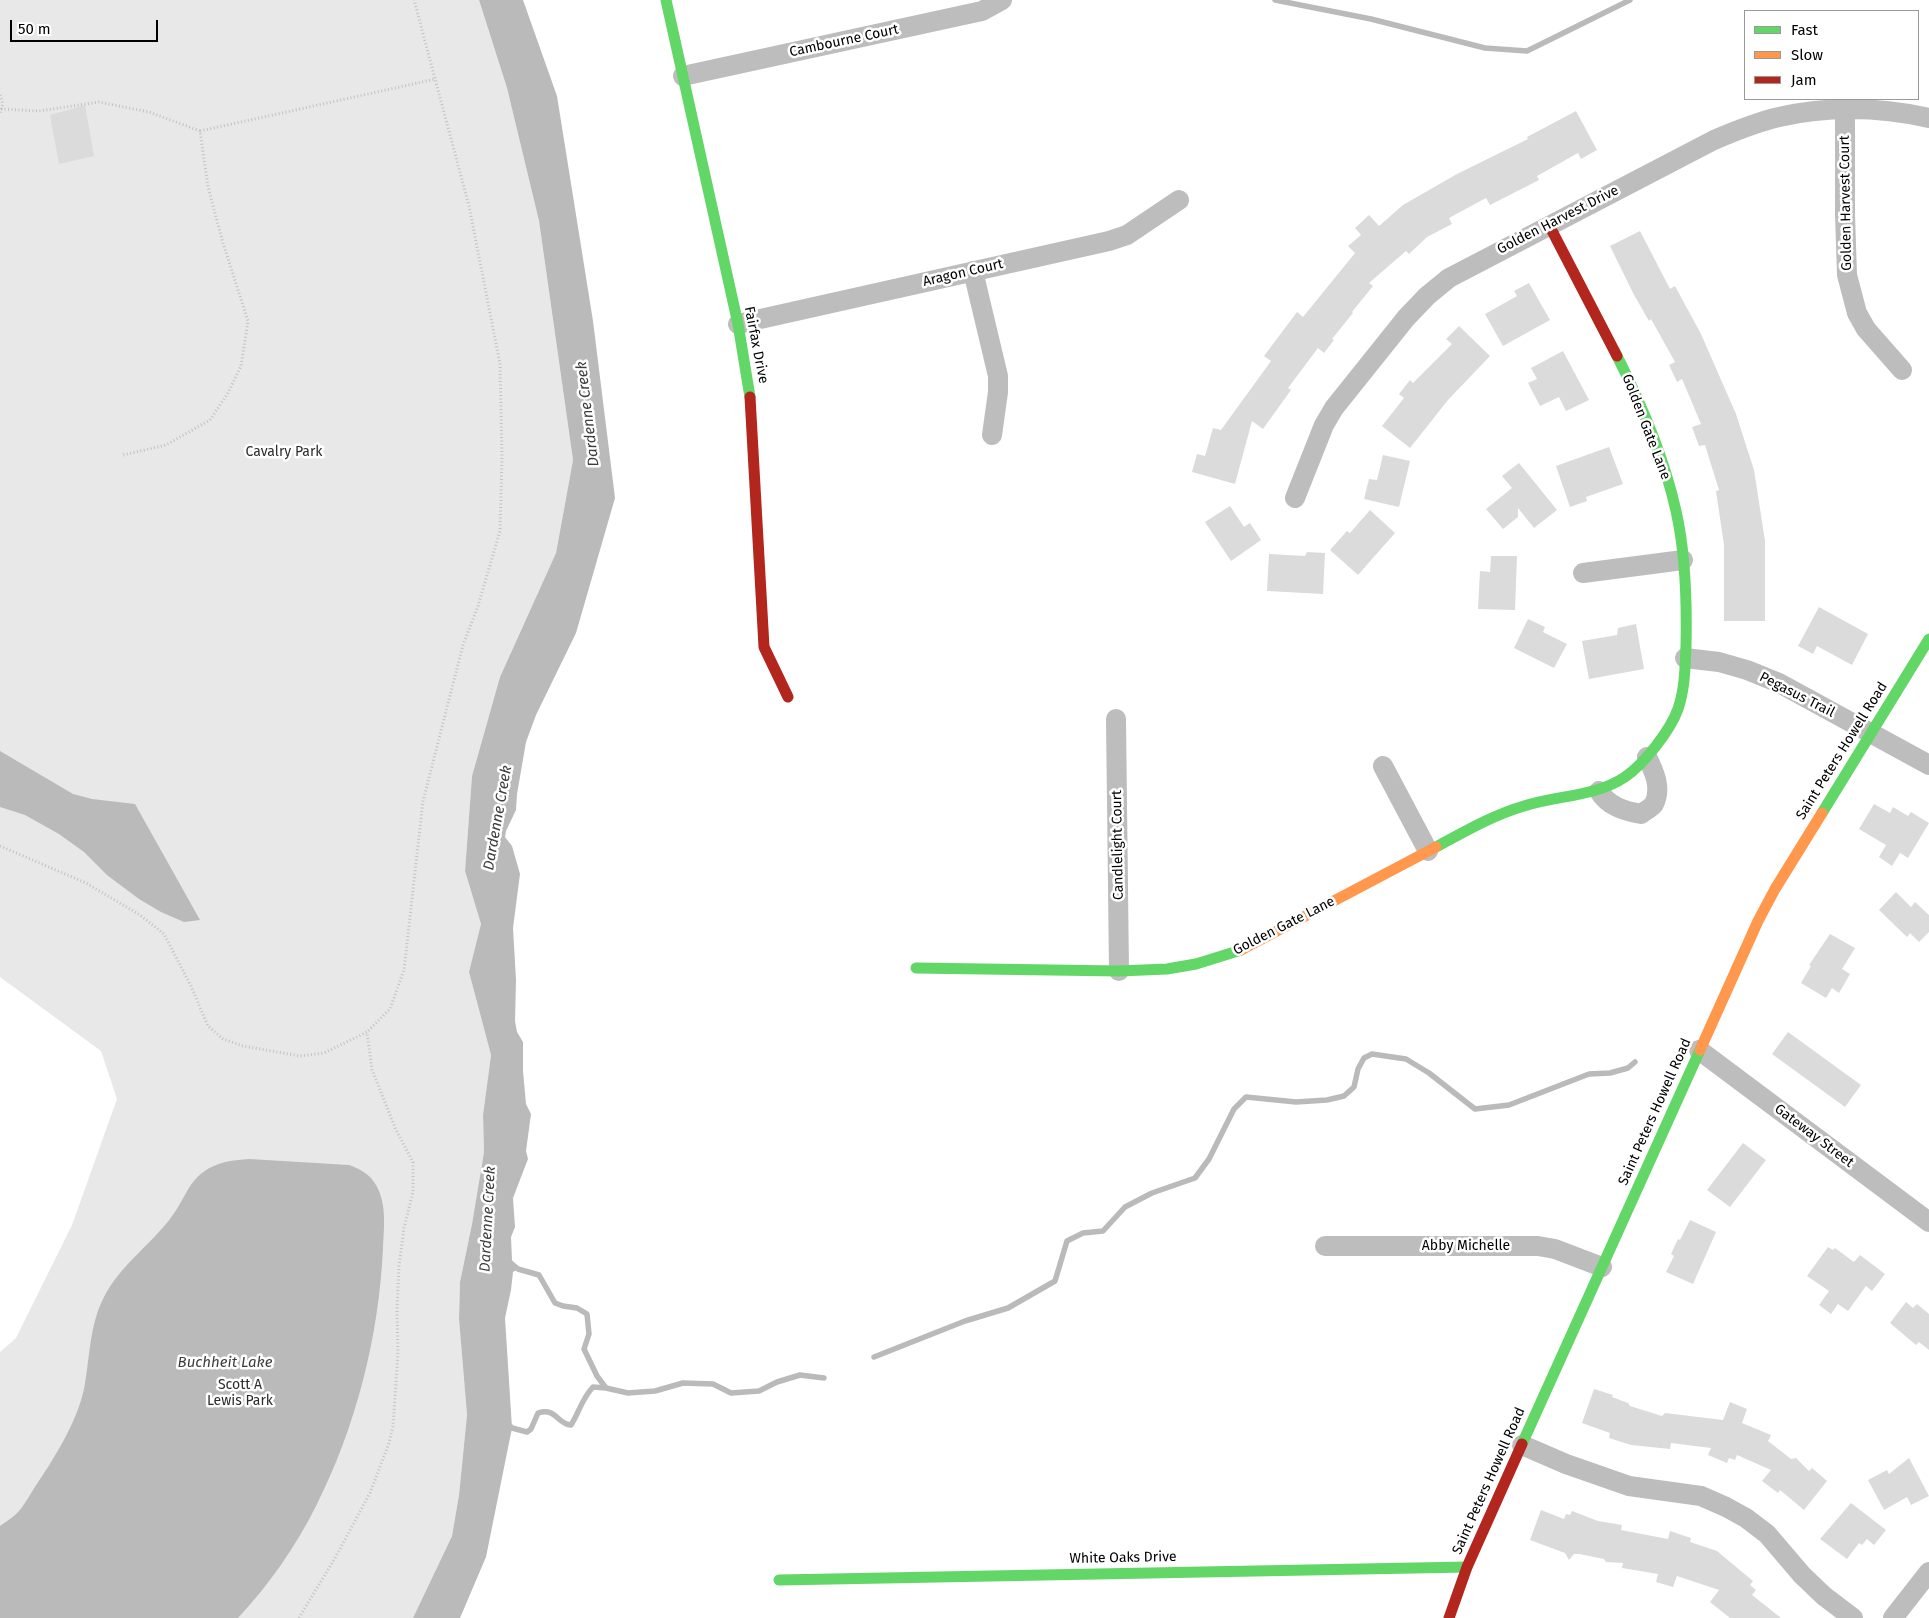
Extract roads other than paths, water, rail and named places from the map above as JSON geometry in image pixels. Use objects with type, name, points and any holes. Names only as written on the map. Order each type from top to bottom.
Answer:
[{"type":"street","name":"Fairfax Drive","points":[[666,0],[738,324],[752,408],[764,647],[788,697]]},
{"type":"street","name":"Cambourne Court","points":[[683,76],[982,10],[1002,0]]},
{"type":"street","name":"Golden Harvest Drive","points":[[1295,498],[1324,425],[1334,408],[1406,318],[1427,296],[1449,278],[1714,140],[1750,125],[1780,117],[1845,109],[1883,110],[1929,118]]},
{"type":"street","name":"Golden Harvest Court","points":[[1845,109],[1847,275],[1857,313],[1866,329],[1902,370]]},
{"type":"street","name":"Aragon Court","points":[[738,324],[1109,241],[1127,235],[1178,200]]},
{"type":"street","name":"Golden Gate Lane","points":[[916,968],[1120,971],[1167,969],[1204,962],[1240,950],[1489,819],[1510,810],[1545,801],[1599,791],[1632,771],[1648,757],[1675,716],[1682,692],[1685,658],[1686,596],[1676,512],[1659,452],[1649,426],[1613,347],[1549,225]]},
{"type":"street","points":[[973,271],[998,376],[998,392],[992,435]]},
{"type":"street","points":[[1583,573],[1683,560]]},
{"type":"street","name":"Saint Peters Howell Road","points":[[1449,1618],[1467,1567],[1758,921],[1775,890],[1929,639]]},
{"type":"street","name":"Pegasus Trail","points":[[1685,658],[1718,662],[1779,683],[1929,765]]},
{"type":"street","name":"Candlelight Court","points":[[1116,719],[1120,971]]},
{"type":"street","points":[[1599,791],[1605,800],[1611,804],[1629,812],[1641,814],[1653,805],[1657,791],[1656,778],[1648,757]]},
{"type":"street","points":[[1384,766],[1428,851]]},
{"type":"street","name":"Gateway Street","points":[[1699,1050],[1929,1222]]},
{"type":"street","name":"Abby Michelle","points":[[1325,1246],[1538,1246],[1555,1249],[1602,1267]]},
{"type":"street","points":[[1522,1445],[1581,1470],[1629,1486],[1701,1496],[1726,1507],[1746,1518],[1767,1534],[1802,1575],[1824,1596],[1854,1618]]},
{"type":"street","name":"White Oaks Drive","points":[[779,1580],[1467,1567]]},
{"type":"street","points":[[1893,1618],[1929,1572]]},
{"type":"water","name":"Dardenne Creek","points":[[479,0],[523,0],[557,96],[593,321],[615,498],[576,633],[536,715],[526,742],[516,810],[505,837],[512,846],[520,874],[513,928],[516,980],[515,1021],[517,1032],[523,1042],[526,1104],[531,1114],[526,1151],[528,1159],[513,1198],[515,1227],[511,1237],[512,1260],[518,1269],[513,1272],[505,1318],[512,1428],[486,1557],[460,1618],[413,1618],[452,1536],[459,1495],[467,1415],[459,1319],[460,1282],[484,1152],[483,1115],[491,1055],[469,972],[481,924],[465,871],[472,776],[500,677],[556,553],[573,460],[539,221],[507,88]]},
{"type":"water","points":[[0,751],[73,794],[92,799],[135,804],[200,920],[184,922],[161,912],[139,899],[107,875],[84,852],[59,834],[25,815],[0,807]]},
{"type":"water","name":"Buchheit Lake","points":[[249,1159],[349,1165],[364,1172],[374,1181],[382,1200],[384,1232],[381,1281],[371,1347],[354,1413],[343,1445],[308,1521],[271,1579],[238,1618],[0,1618],[0,1526],[18,1513],[70,1429],[84,1389],[95,1319],[104,1297],[126,1266],[170,1219],[198,1177],[205,1171],[220,1164]]},
{"type":"waterway","points":[[1275,0],[1371,19],[1485,48],[1527,51],[1630,0]]},
{"type":"waterway","points":[[874,1357],[965,1321],[1008,1308],[1055,1281],[1067,1241],[1083,1233],[1103,1231],[1125,1207],[1152,1193],[1195,1178],[1209,1159],[1234,1109],[1246,1097],[1296,1102],[1327,1100],[1344,1096],[1354,1087],[1358,1069],[1364,1058],[1372,1054],[1406,1059],[1429,1073],[1475,1109],[1509,1105],[1589,1074],[1610,1073],[1628,1068],[1635,1062]]},
{"type":"waterway","points":[[512,1264],[518,1269],[539,1275],[555,1303],[577,1308],[587,1314],[589,1334],[584,1349],[597,1376],[606,1388],[628,1393],[655,1391],[683,1383],[713,1384],[731,1393],[759,1391],[777,1382],[800,1375],[824,1378]]},
{"type":"waterway","points":[[507,1423],[512,1428],[527,1432],[531,1429],[538,1413],[549,1412],[562,1422],[571,1425],[586,1396],[593,1387],[606,1388]]},
{"type":"park label","name":"Cavalry Park","points":[[284,452]]},
{"type":"park label","name":"Scott A Lewis Park","points":[[240,1394]]}]
